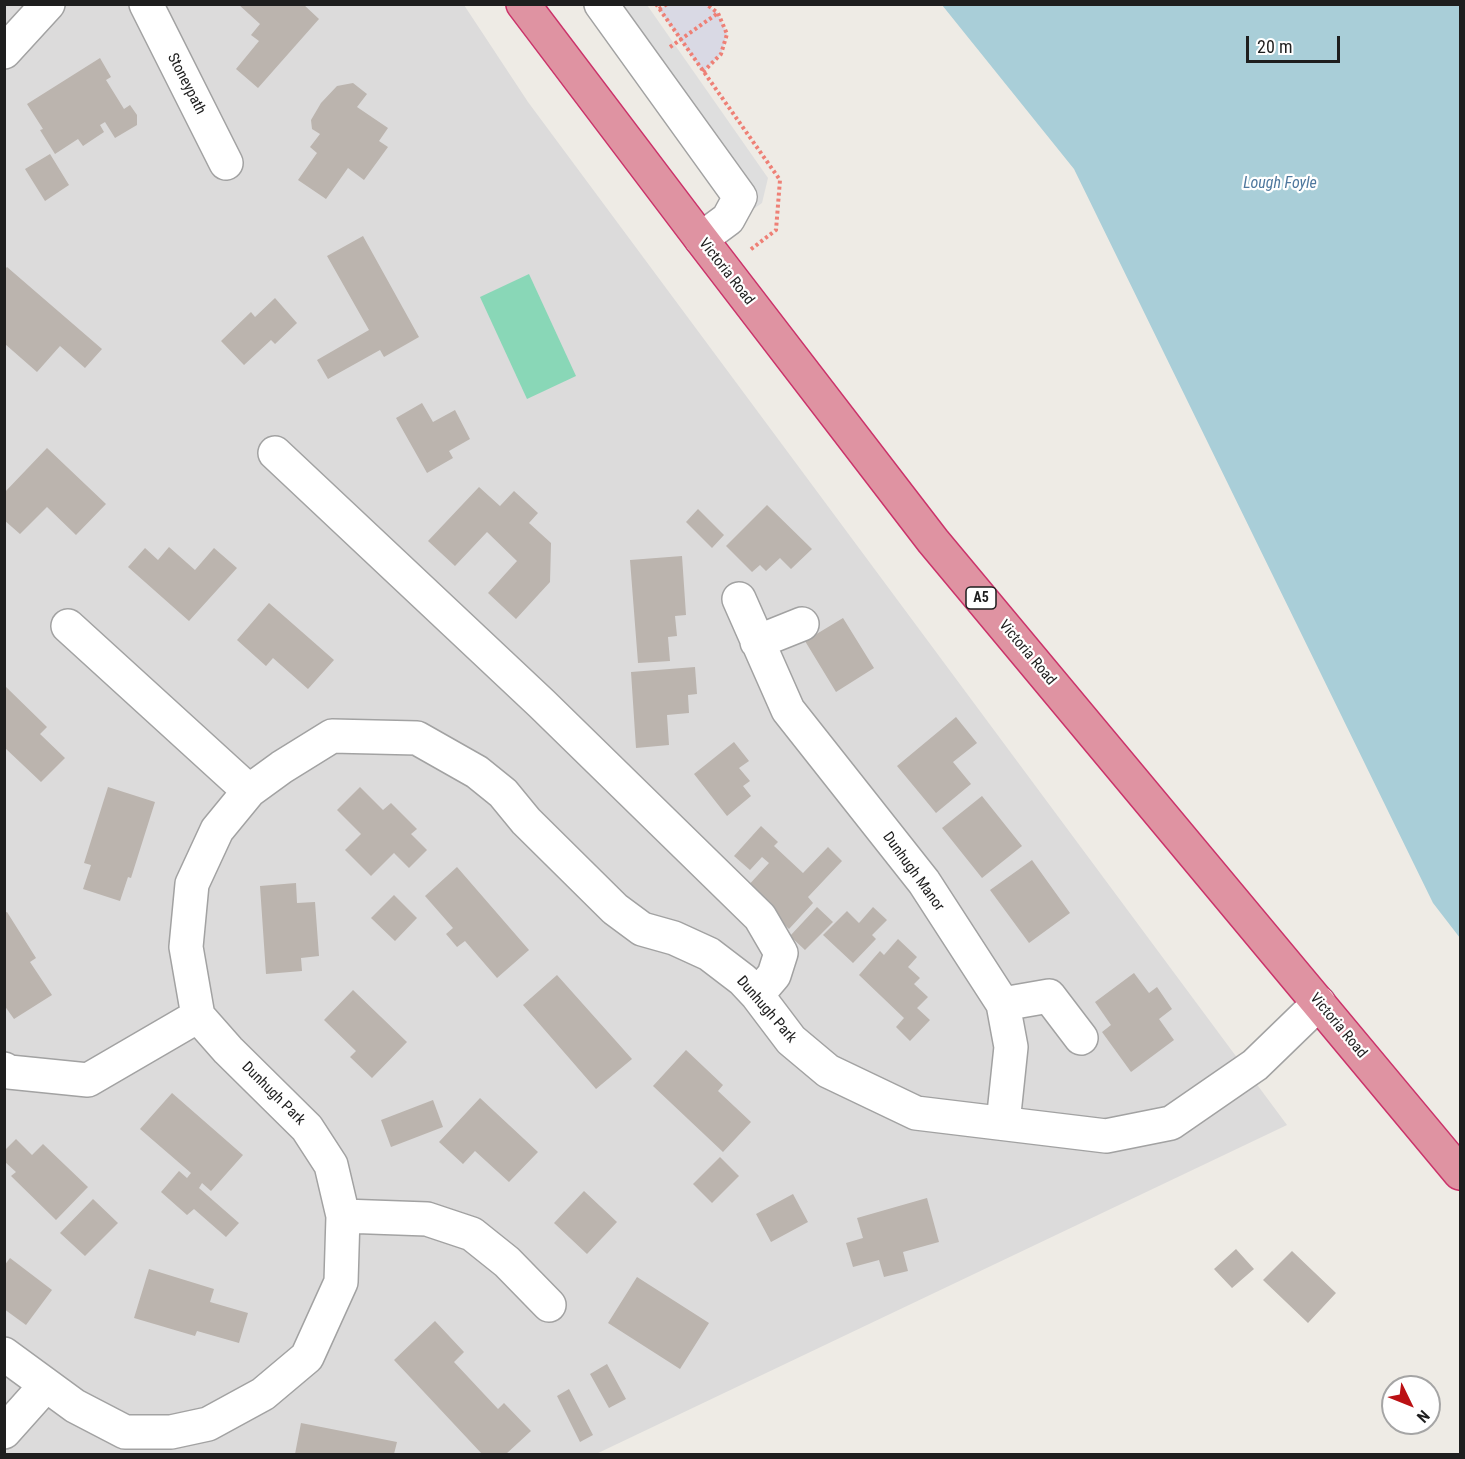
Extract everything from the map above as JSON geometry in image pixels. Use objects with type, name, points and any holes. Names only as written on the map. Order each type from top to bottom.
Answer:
[{"type":"highway","name":"Victoria Road","points":[[524,4],[933,541],[1461,1173]]},
{"type":"street","points":[[4,52],[48,4]]},
{"type":"street","name":"Stoneypath","points":[[146,4],[226,163]]},
{"type":"street","points":[[601,4],[740,197],[728,219],[701,239]]},
{"type":"street","points":[[275,453],[558,720],[760,917],[781,953],[774,975],[757,995]]},
{"type":"street","name":"Dunhugh Manor","points":[[739,599],[788,710],[924,882],[1003,1004],[1011,1047],[1003,1123]]},
{"type":"street","points":[[757,642],[802,624]]},
{"type":"street","points":[[68,626],[249,791]]},
{"type":"street","name":"Dunhugh Park","points":[[4,1354],[75,1406],[125,1432],[171,1432],[208,1424],[263,1394],[308,1357],[341,1282],[343,1216],[331,1166],[307,1128],[228,1050],[198,1016],[186,947],[192,884],[217,830],[249,791],[332,736],[417,738],[477,772],[503,793],[526,821],[615,909],[642,930],[674,938],[709,954],[743,980],[791,1040],[828,1071],[916,1113],[1106,1136],[1171,1124],[1255,1065],[1319,1004]]},
{"type":"street","points":[[1003,1004],[1049,996],[1081,1038]]},
{"type":"street","points":[[4,1069],[9,1072],[88,1080],[198,1016]]},
{"type":"street","points":[[343,1216],[427,1219],[472,1234],[507,1262],[549,1305]]},
{"type":"street","points":[[4,1432],[46,1385]]},
{"type":"path","points":[[659,9],[667,4]]},
{"type":"path","points":[[703,72],[721,54],[727,34],[718,13],[706,4]]},
{"type":"path","points":[[645,65],[718,13]]},
{"type":"path","points":[[728,219],[758,259]]},
{"type":"shaded area","points":[[5,5],[464,5],[528,102],[1287,1125],[596,1454],[5,1454]]},
{"type":"shaded area","points":[[585,5],[647,5],[768,178],[762,203],[741,218]]},
{"type":"shaded area","points":[[667,5],[706,5],[718,13],[727,34],[721,54],[703,72],[659,9]]},
{"type":"green space","points":[[529,274],[576,376],[527,399],[480,297]]},
{"type":"water","name":"Lough Foyle","points":[[942,5],[1460,5],[1460,938],[1433,903],[1074,169]]},
{"type":"building","points":[[238,4],[303,4],[319,19],[258,88],[236,69],[259,41],[251,35],[260,24]]},
{"type":"building","points":[[100,58],[111,77],[106,80],[124,109],[130,105],[137,115],[137,125],[115,138],[105,122],[100,125],[104,132],[83,146],[78,139],[55,154],[27,104]]},
{"type":"building","points":[[353,83],[367,94],[357,107],[388,128],[379,141],[388,147],[364,180],[348,168],[326,199],[298,180],[317,153],[310,147],[320,134],[312,129],[311,120],[321,103],[337,86]]},
{"type":"building","points":[[50,154],[69,185],[45,201],[25,169]]},
{"type":"building","points":[[363,236],[419,337],[384,357],[380,350],[328,379],[317,360],[369,330],[327,256]]},
{"type":"building","points":[[7,267],[102,349],[85,368],[60,346],[37,372],[5,344],[5,269]]},
{"type":"building","points":[[275,298],[297,323],[275,344],[271,340],[244,365],[221,341],[251,312],[255,317]]},
{"type":"building","points":[[422,403],[433,422],[455,410],[470,439],[449,451],[453,458],[427,473],[396,418]]},
{"type":"building","points":[[47,448],[106,504],[76,535],[47,507],[20,534],[4,520],[4,493]]},
{"type":"building","points":[[479,487],[500,506],[514,491],[538,513],[529,523],[551,543],[550,582],[516,619],[488,593],[517,561],[487,532],[455,566],[428,541]]},
{"type":"building","points":[[767,505],[812,549],[791,569],[780,558],[766,571],[760,565],[752,572],[726,546]]},
{"type":"building","points":[[698,509],[724,535],[712,548],[686,522]]},
{"type":"building","points":[[169,547],[195,570],[214,548],[237,568],[189,621],[128,567],[145,548],[158,560]]},
{"type":"building","points":[[682,556],[686,615],[675,616],[677,636],[668,637],[670,661],[638,663],[630,560]]},
{"type":"building","points":[[269,603],[334,660],[308,689],[273,658],[266,666],[237,640]]},
{"type":"building","points":[[843,618],[874,668],[836,692],[805,641]]},
{"type":"building","points":[[695,667],[697,694],[688,695],[689,713],[667,715],[669,745],[636,748],[631,672]]},
{"type":"building","points":[[4,685],[47,727],[40,734],[65,758],[41,782],[4,747]]},
{"type":"building","points":[[956,717],[977,743],[953,762],[971,784],[936,813],[897,766]]},
{"type":"building","points":[[734,742],[749,761],[739,768],[750,781],[743,786],[751,796],[727,816],[694,774]]},
{"type":"building","points":[[108,787],[155,802],[131,878],[128,877],[120,901],[83,889],[91,865],[84,863]]},
{"type":"building","points":[[360,787],[383,810],[391,803],[417,829],[411,834],[427,850],[409,868],[394,853],[371,876],[345,850],[361,834],[337,810]]},
{"type":"building","points":[[982,796],[1022,846],[982,878],[942,828]]},
{"type":"building","points":[[761,826],[778,842],[774,846],[803,873],[828,847],[842,861],[808,897],[813,903],[789,929],[746,888],[769,863],[762,857],[750,870],[734,856]]},
{"type":"building","points":[[1032,860],[1070,913],[1029,943],[990,890]]},
{"type":"building","points":[[457,867],[529,950],[497,978],[465,941],[457,947],[446,934],[453,928],[425,896]]},
{"type":"building","points":[[296,883],[297,903],[315,902],[319,956],[301,958],[302,971],[266,974],[260,886]]},
{"type":"building","points":[[394,895],[417,918],[395,941],[371,918]]},
{"type":"building","points":[[817,907],[833,922],[805,950],[790,936]]},
{"type":"building","points":[[873,907],[887,920],[872,935],[876,939],[853,963],[823,935],[847,911],[859,923]]},
{"type":"building","points":[[7,912],[36,958],[30,962],[52,995],[14,1019],[4,1005],[4,913]]},
{"type":"building","points":[[898,939],[917,957],[908,967],[920,978],[914,984],[928,997],[917,1008],[930,1020],[910,1041],[896,1027],[904,1018],[859,975],[880,951],[884,955]]},
{"type":"building","points":[[1134,973],[1149,993],[1157,987],[1172,1009],[1159,1019],[1174,1040],[1131,1072],[1102,1032],[1111,1025],[1095,1002]]},
{"type":"building","points":[[557,975],[632,1059],[596,1089],[523,1005]]},
{"type":"building","points":[[353,990],[407,1042],[372,1078],[350,1057],[356,1051],[324,1020]]},
{"type":"building","points":[[686,1050],[723,1085],[718,1091],[751,1122],[723,1152],[653,1086]]},
{"type":"building","points":[[172,1093],[243,1155],[211,1191],[202,1183],[199,1188],[239,1223],[226,1237],[194,1209],[187,1215],[161,1192],[179,1171],[187,1178],[191,1173],[140,1129]]},
{"type":"building","points":[[480,1098],[538,1152],[509,1182],[475,1151],[463,1164],[439,1142]]},
{"type":"building","points":[[433,1100],[443,1127],[391,1147],[381,1120]]},
{"type":"building","points":[[16,1139],[32,1155],[43,1144],[88,1187],[56,1220],[11,1176],[16,1172],[4,1161],[4,1151]]},
{"type":"building","points":[[720,1157],[739,1176],[712,1203],[693,1184]]},
{"type":"building","points":[[584,1191],[617,1222],[587,1254],[554,1223]]},
{"type":"building","points":[[793,1194],[808,1222],[771,1242],[756,1214]]},
{"type":"building","points":[[927,1198],[939,1242],[903,1252],[908,1271],[884,1277],[879,1260],[853,1267],[846,1243],[863,1238],[857,1218]]},
{"type":"building","points":[[93,1199],[118,1223],[85,1256],[60,1233]]},
{"type":"building","points":[[1236,1249],[1254,1269],[1232,1288],[1214,1269]]},
{"type":"building","points":[[1292,1251],[1336,1293],[1308,1323],[1263,1280]]},
{"type":"building","points":[[10,1258],[52,1290],[26,1325],[4,1309],[4,1266]]},
{"type":"building","points":[[149,1269],[214,1289],[210,1302],[248,1313],[239,1343],[197,1331],[195,1336],[134,1318]]},
{"type":"building","points":[[637,1277],[709,1323],[680,1369],[608,1323]]},
{"type":"building","points":[[435,1321],[464,1352],[454,1362],[498,1409],[504,1403],[531,1431],[506,1454],[482,1454],[394,1360]]},
{"type":"building","points":[[607,1364],[626,1399],[609,1408],[590,1374]]},
{"type":"building","points":[[569,1389],[593,1435],[580,1442],[557,1396]]},
{"type":"building","points":[[301,1423],[397,1442],[394,1454],[295,1454]]}]
